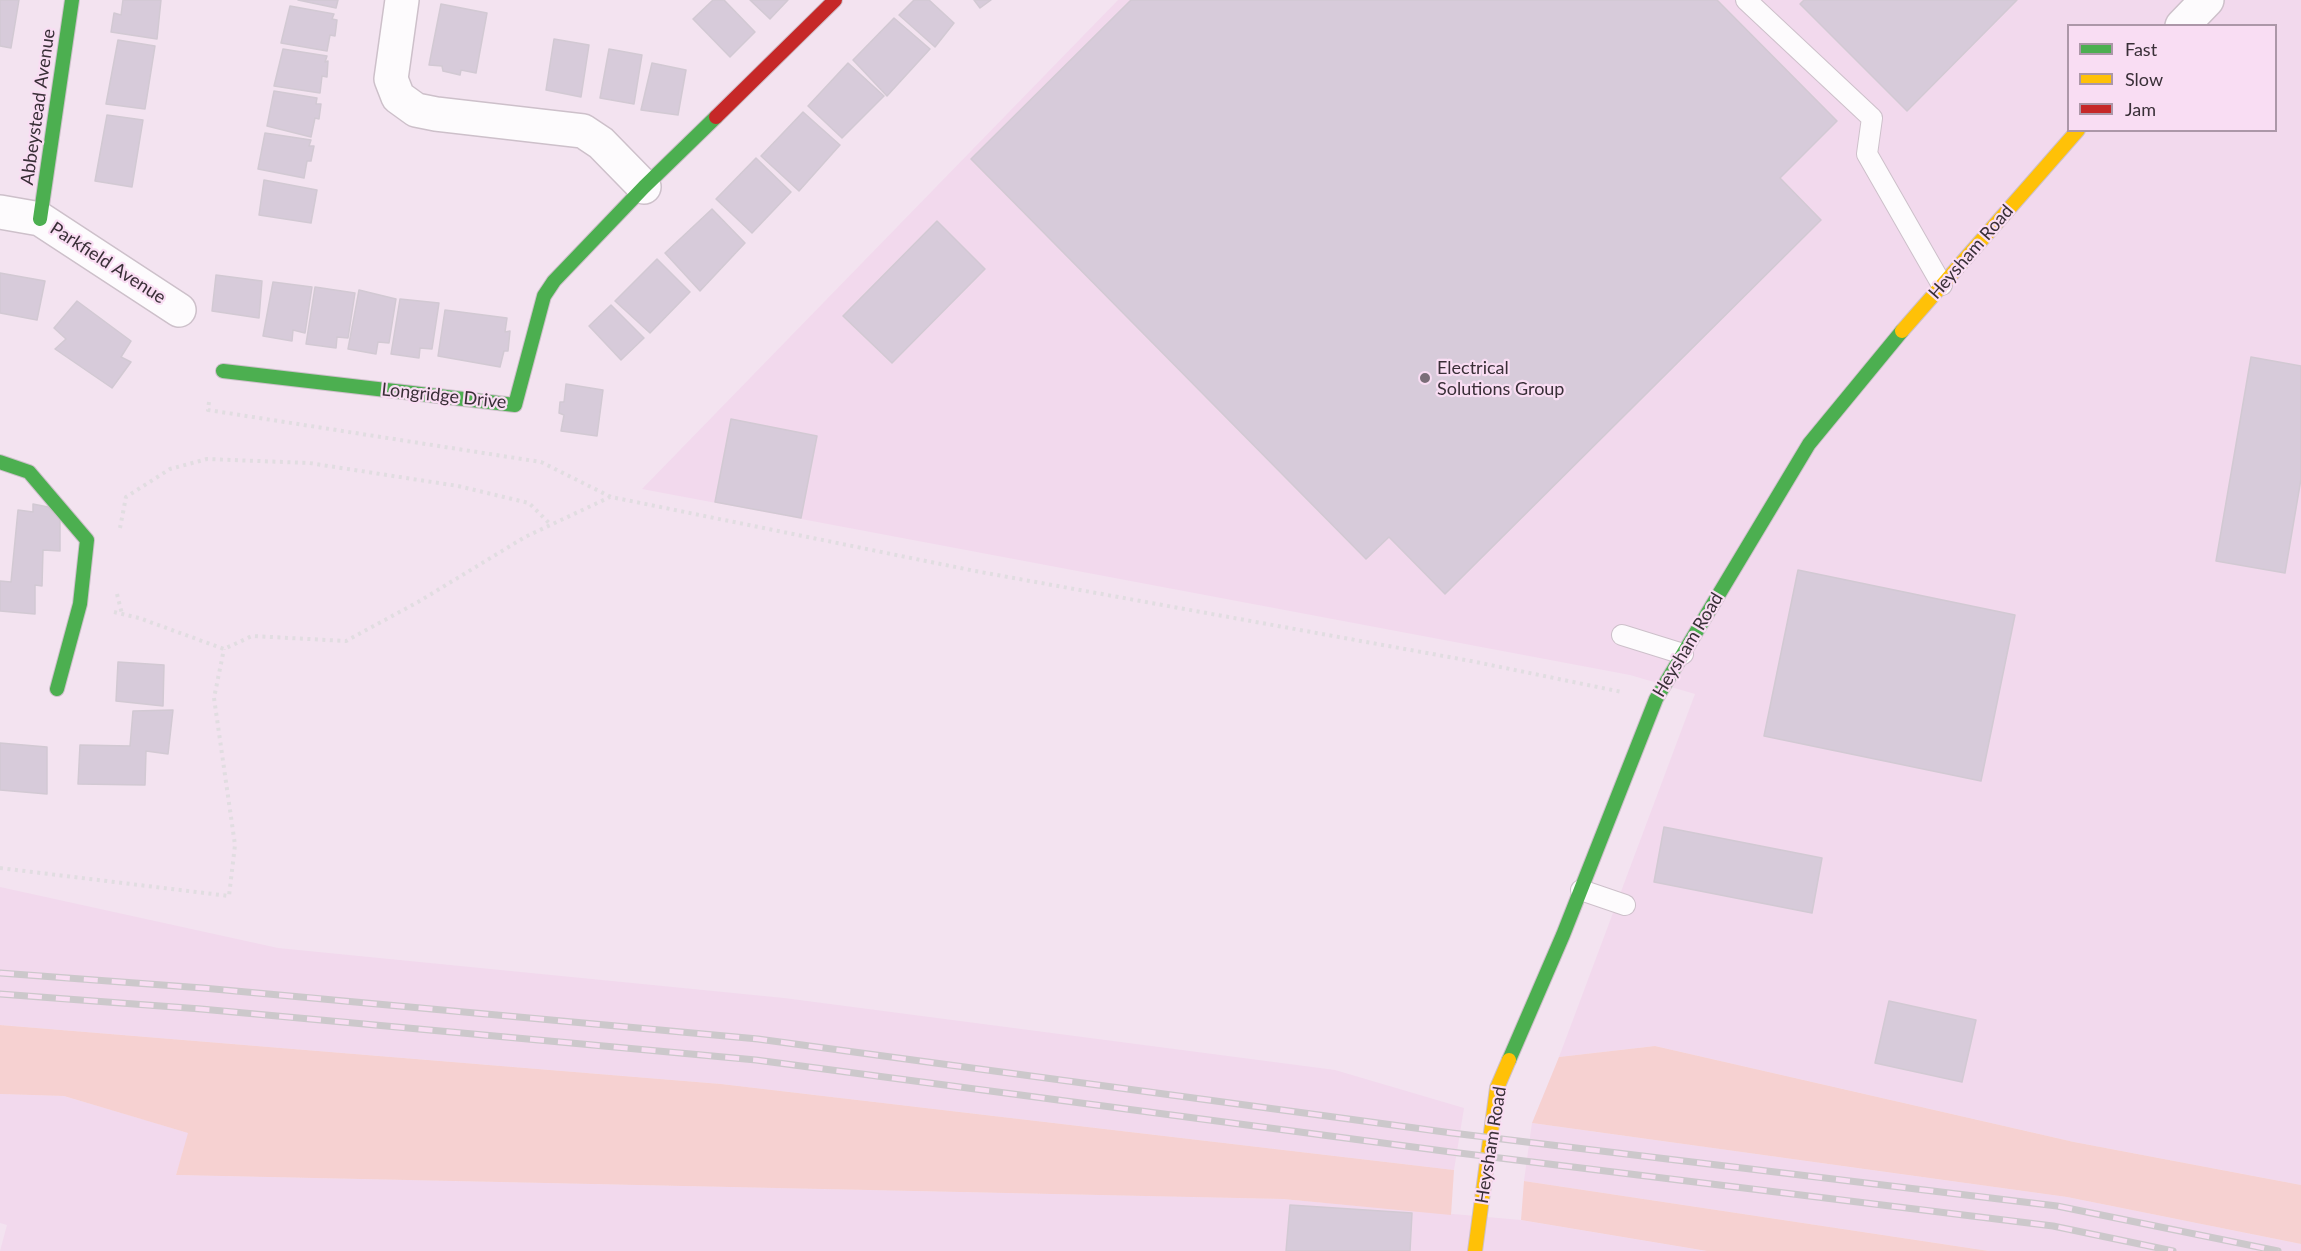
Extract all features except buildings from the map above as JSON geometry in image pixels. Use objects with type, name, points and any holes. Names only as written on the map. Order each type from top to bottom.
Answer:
[{"type":"street","name":"Abbeystead Avenue","points":[[40,219],[72,0]]},
{"type":"street","points":[[402,0],[391,79],[398,97],[416,110],[583,132],[601,143],[644,187]]},
{"type":"street","name":"Longridge Drive","points":[[223,371],[515,405],[544,296],[554,281],[644,187],[835,0]]},
{"type":"street","points":[[2184,24],[2207,0]]},
{"type":"street","name":"Heysham Road","points":[[1475,1251],[1497,1088],[1581,890],[1656,699],[1809,444],[1942,285],[2076,132]]},
{"type":"street","name":"Parkfield Avenue","points":[[0,212],[40,219],[179,310]]},
{"type":"street","points":[[0,462],[29,472],[87,540],[80,604],[57,689]]},
{"type":"lane","points":[[1746,0],[1872,118],[1867,154],[1942,285]]},
{"type":"lane","points":[[1622,635],[1683,654]]},
{"type":"lane","points":[[1581,890],[1625,905]]},
{"type":"path","points":[[210,399],[208,410],[541,462],[611,497],[975,571],[1459,659],[1656,699]]},
{"type":"path","points":[[118,539],[126,497],[170,469],[207,459],[309,463],[458,486],[529,503],[550,525]]},
{"type":"path","points":[[80,604],[122,614],[224,649],[252,636],[346,641],[418,602],[525,537],[611,497]]},
{"type":"path","points":[[117,592],[122,614]]},
{"type":"path","points":[[0,868],[230,896],[235,845],[214,698],[224,649]]},
{"type":"shaded area","points":[[1118,0],[2301,0],[2301,1185],[2074,1142],[1655,1046],[1559,1057],[1695,694],[1630,675],[642,489]]},
{"type":"shaded area","points":[[0,887],[278,948],[784,998],[1335,1070],[1464,1108],[1454,1170],[721,1084],[0,1025]]},
{"type":"shaded area","points":[[0,1025],[721,1084],[1454,1170],[1451,1215],[1283,1199],[176,1175],[188,1133],[64,1096],[0,1094]]},
{"type":"shaded area","points":[[1655,1046],[2074,1142],[2301,1185],[2301,1244],[2067,1197],[1532,1123],[1559,1057]]},
{"type":"shaded area","points":[[0,1094],[64,1096],[189,1133],[176,1175],[1283,1199],[1521,1220],[1707,1251],[0,1251],[7,1225],[0,1223]]},
{"type":"shaded area","points":[[1532,1123],[2067,1197],[2301,1244],[2301,1251],[1989,1251],[1524,1181]]},
{"type":"shaded area","points":[[1524,1181],[1989,1251],[1707,1251],[1521,1220]]},
{"type":"railway","points":[[0,973],[203,988],[758,1039],[1452,1133],[2057,1206],[2278,1251]]},
{"type":"railway","points":[[0,994],[201,1009],[756,1060],[1451,1152],[2053,1226],[2173,1251]]},
{"type":"traffic: fast","points":[[40,219],[72,0]]},
{"type":"traffic: fast","points":[[223,371],[515,405],[544,296],[554,281],[644,187],[716,117]]},
{"type":"traffic: fast","points":[[1509,1060],[1563,935],[1656,699],[1809,444],[1902,331]]},
{"type":"traffic: fast","points":[[0,462],[29,472],[87,540],[80,604],[57,689]]},
{"type":"traffic: slow","points":[[1902,331],[2076,132]]},
{"type":"traffic: slow","points":[[1475,1251],[1497,1088],[1509,1060]]},
{"type":"traffic: jam","points":[[716,117],[835,0]]},
{"type":"place","name":"Electrical Solutions Group","points":[[1425,378]]}]
